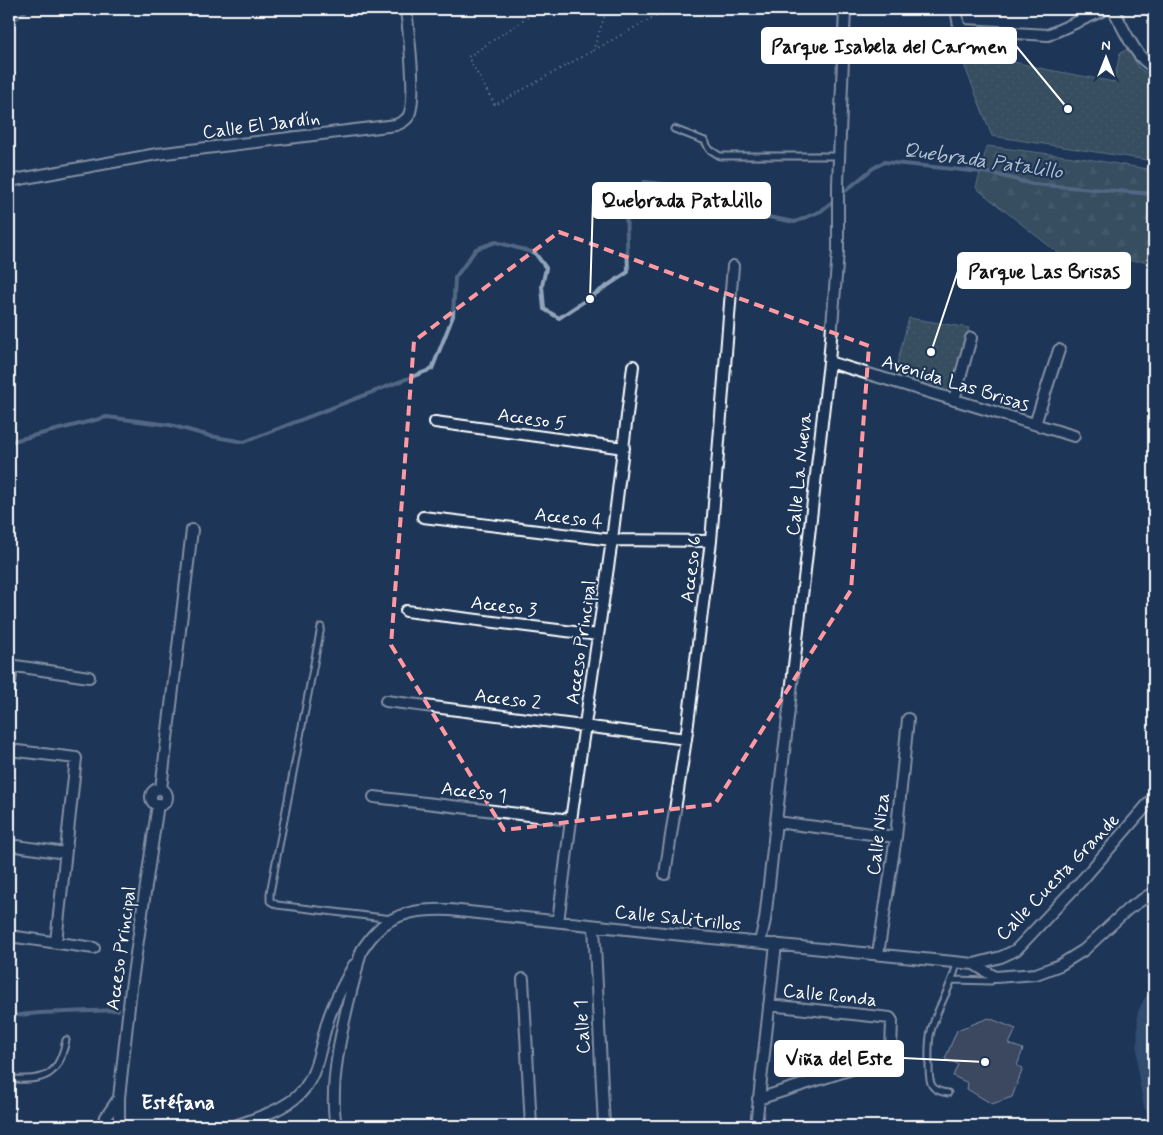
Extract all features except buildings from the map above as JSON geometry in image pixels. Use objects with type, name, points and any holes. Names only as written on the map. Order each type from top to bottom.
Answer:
[{"type":"street","name":"Calle El Jardín","points":[[9,181],[157,154],[386,126],[403,122],[408,118],[412,103],[412,64],[406,9]]},
{"type":"street","name":"Calle La Nueva","points":[[760,942],[765,920],[829,362],[838,252],[838,184],[845,9]]},
{"type":"street","points":[[956,9],[959,26],[965,30],[1048,35],[1106,9]]},
{"type":"street","points":[[1113,9],[1142,60],[1154,66]]},
{"type":"street","name":"Acceso 6","points":[[665,874],[686,739],[711,541],[733,266]]},
{"type":"street","points":[[954,400],[971,338]]},
{"type":"street","points":[[1034,424],[1059,350]]},
{"type":"street","name":"Avenida Las Brisas","points":[[829,362],[1074,436]]},
{"type":"street","name":"Acceso Principal","points":[[558,922],[570,820],[612,540],[633,366]]},
{"type":"street","name":"Acceso 5","points":[[435,422],[624,448]]},
{"type":"street","name":"Acceso 4","points":[[423,517],[612,540],[711,541]]},
{"type":"street","name":"Acceso Principal","points":[[119,1126],[119,1098],[131,988],[158,804],[154,802],[152,796],[154,792],[161,790],[192,530]]},
{"type":"street","name":"Acceso 3","points":[[406,611],[598,635]]},
{"type":"street","points":[[9,691],[10,666],[89,677]]},
{"type":"street","name":"Acceso 2","points":[[386,701],[686,739]]},
{"type":"street","name":"Calle Niza","points":[[878,954],[896,837],[908,719]]},
{"type":"street","points":[[9,750],[76,758],[56,942]]},
{"type":"street","name":"Acceso 1","points":[[374,797],[570,820]]},
{"type":"street","name":"Calle Cuesta Grande","points":[[974,964],[1001,957],[1016,950],[1083,879],[1154,797]]},
{"type":"street","points":[[776,822],[896,837]]},
{"type":"street","points":[[9,845],[65,853]]},
{"type":"street","name":"Calle Salitrillos","points":[[336,1126],[334,1094],[343,1019],[362,951],[376,930],[412,911],[429,909],[974,964],[995,977],[1036,974],[1060,965],[1084,950],[1128,909],[1154,892]]},
{"type":"street","name":"Calle 1","points":[[594,926],[604,1126]]},
{"type":"street","points":[[9,936],[94,948]]},
{"type":"street","points":[[756,1126],[776,944]]},
{"type":"street","points":[[235,1126],[265,1115],[294,1099],[311,1081],[328,1020],[340,991],[362,951]]},
{"type":"street","points":[[524,979],[532,1126]]},
{"type":"street","name":"Calle Ronda","points":[[758,1099],[883,1059],[889,1055],[891,1050],[892,1021],[890,1018],[769,1005]]},
{"type":"street","points":[[104,1126],[104,1120],[119,1098]]},
{"type":"lane","points":[[674,129],[705,141],[709,149],[720,156],[840,156]]},
{"type":"lane","points":[[321,627],[270,901],[276,905],[394,919]]},
{"type":"lane","points":[[948,1093],[938,1092],[932,1086],[929,1072],[930,1037],[938,1012],[953,980],[957,963]]},
{"type":"lane","points":[[953,980],[991,981]]},
{"type":"lane","points":[[9,1079],[40,1078],[49,1075],[57,1066],[66,1040]]},
{"type":"path","points":[[540,9],[468,57],[495,105],[668,9]]},
{"type":"path","points":[[593,51],[607,9]]},
{"type":"highlighted area","points":[[559,232],[869,346],[851,590],[715,804],[504,830],[391,645],[414,341]]},
{"type":"green space","points":[[958,49],[1044,69],[1114,82],[1120,53],[1128,49],[1139,68],[1154,78],[1154,161],[992,136]]},
{"type":"green space","points":[[987,146],[1154,170],[1154,264],[1145,261],[1068,261],[976,188]]},
{"type":"green space","points":[[909,318],[969,328],[950,392],[894,375]]},
{"type":"waterway","points":[[9,20],[17,18],[28,9]]},
{"type":"waterway","name":"Quebrada Patalillo","points":[[9,442],[107,417],[170,425],[210,436],[244,442],[432,369],[453,316],[455,278],[476,249],[496,242],[535,253],[546,268],[542,286],[544,309],[559,318],[628,272],[626,208],[644,182],[682,186],[736,211],[795,222],[821,211],[872,169],[884,162],[991,173],[1032,184],[1154,194]]},
{"type":"waterway","points":[[1154,1003],[1148,1015],[1148,1070],[1154,1104]]},
{"type":"waterway","points":[[9,1016],[118,1010]]},
{"type":"place","name":"Parque Isabela del Carmen","points":[[1068,109]]},
{"type":"place","name":"Quebrada Patalillo","points":[[590,299]]},
{"type":"place","name":"Parque Las Brisas","points":[[931,352]]},
{"type":"place","name":"Viña del Este","points":[[985,1062]]},
{"type":"district","name":"Estéfana","points":[[178,1102]]}]
